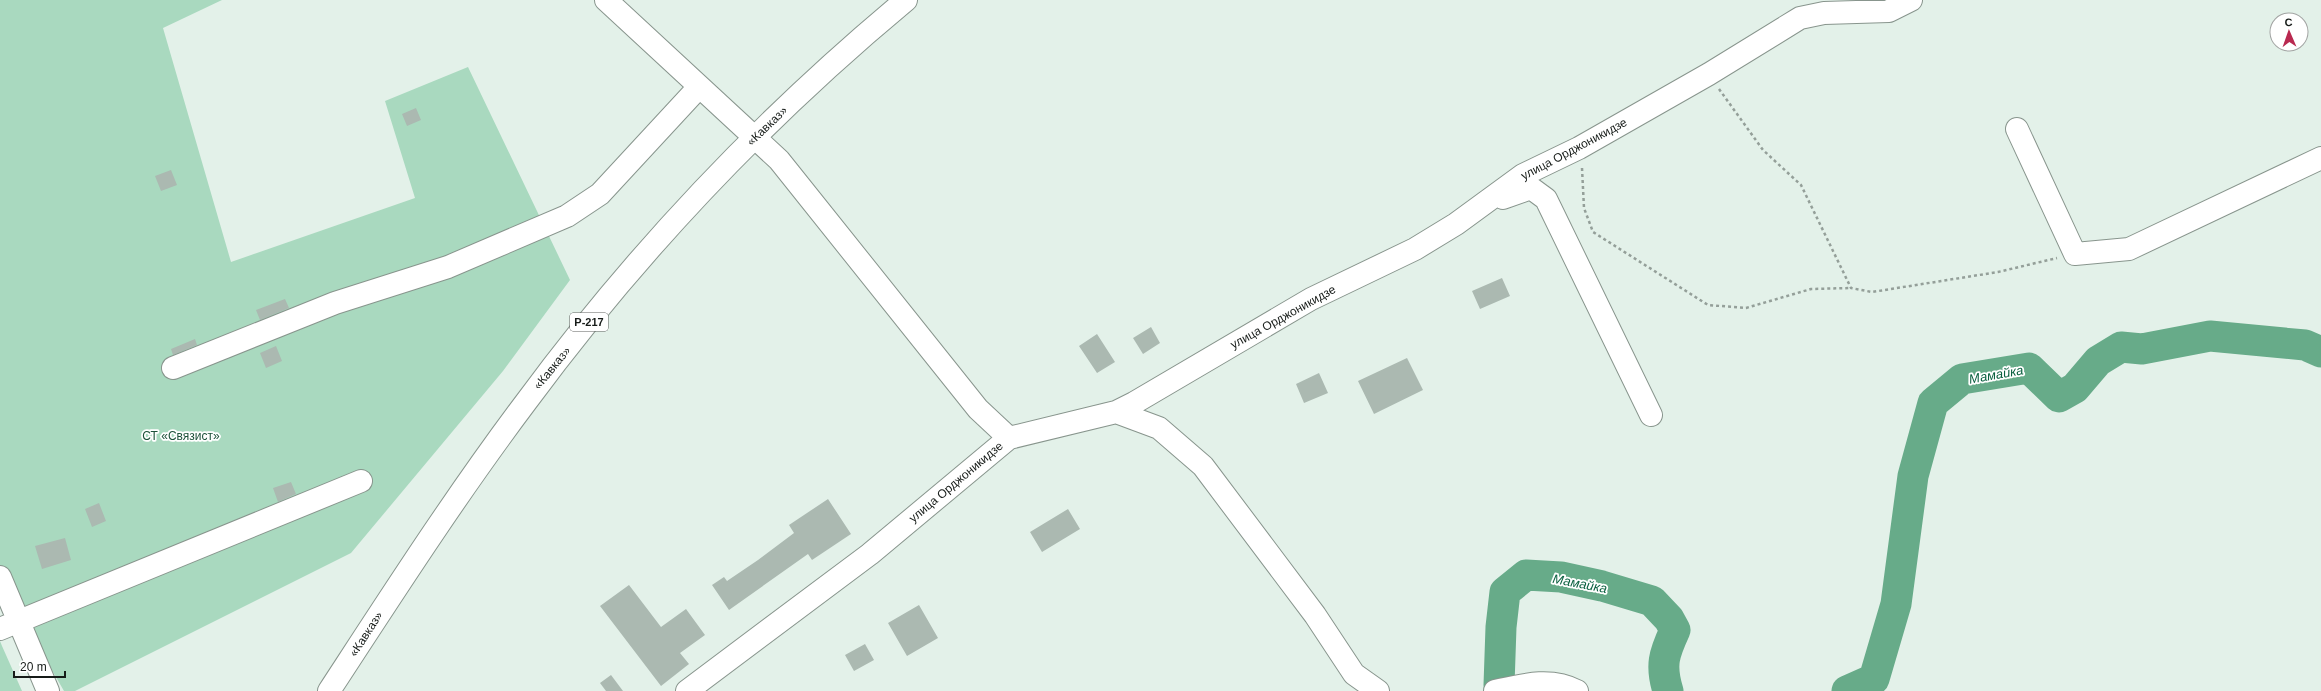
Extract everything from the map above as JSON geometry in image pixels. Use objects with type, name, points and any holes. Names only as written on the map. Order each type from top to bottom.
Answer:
[{"type":"main road","points":[[606,0],[779,160],[978,409],[1009,438]]},
{"type":"main road","name":"«Кавказ»","points":[[329,691],[443,516],[526,400],[613,292],[674,221],[754,138],[849,48],[906,0]]},
{"type":"main road","name":"улица Орджоникидзе","points":[[687,691],[870,554],[1009,438],[1116,412],[1311,299],[1415,249],[1523,175],[1579,148],[1709,74],[1800,18],[1824,13],[1889,11],[1911,0]]},
{"type":"main road","points":[[173,368],[335,303],[448,266],[567,216],[600,194],[699,87]]},
{"type":"main road","points":[[2017,129],[2075,254],[2129,249],[2321,158]]},
{"type":"main road","points":[[1484,203],[1532,188],[1546,199],[1651,415]]},
{"type":"main road","points":[[1116,412],[1159,428],[1203,466],[1315,615],[1354,674],[1378,691]]},
{"type":"main road","points":[[9,625],[361,481]]},
{"type":"main road","points":[[0,577],[9,625],[48,691]]},
{"type":"main road","points":[[1495,691],[1546,683],[1567,686],[1576,691]]},
{"type":"path","points":[[1709,74],[1763,150],[1801,185],[1851,288]]},
{"type":"path","points":[[1579,148],[1584,180],[1584,208],[1593,232],[1708,305],[1746,308],[1812,289],[1851,288],[1872,292],[1998,272],[2075,254]]},
{"type":"green space","name":"СТ «Связист»","points":[[0,0],[222,0],[163,28],[231,262],[415,198],[385,101],[468,67],[570,280],[503,371],[351,553],[75,691],[64,691],[19,613],[0,568]]},
{"type":"green space","points":[[0,641],[2,646],[22,691],[0,691]]},
{"type":"building","points":[[416,108],[421,120],[407,126],[402,114]]},
{"type":"building","points":[[171,170],[177,185],[161,191],[155,176]]},
{"type":"building","points":[[1502,278],[1510,296],[1480,309],[1472,291]]},
{"type":"building","points":[[285,299],[289,308],[260,320],[256,310]]},
{"type":"building","points":[[1151,327],[1160,343],[1143,354],[1133,338]]},
{"type":"building","points":[[1097,334],[1115,362],[1097,373],[1079,346]]},
{"type":"building","points":[[195,339],[197,345],[173,355],[171,349]]},
{"type":"building","points":[[276,346],[282,361],[266,368],[260,353]]},
{"type":"building","points":[[1407,358],[1423,390],[1374,414],[1358,381]]},
{"type":"building","points":[[1319,373],[1328,393],[1304,403],[1296,384]]},
{"type":"building","points":[[291,482],[296,494],[278,502],[273,488]]},
{"type":"building","points":[[828,499],[851,534],[812,560],[808,554],[729,610],[712,585],[724,577],[727,581],[758,560],[794,533],[789,525]]},
{"type":"building","points":[[99,503],[106,521],[92,527],[85,509]]},
{"type":"building","points":[[1068,509],[1080,529],[1042,552],[1030,532]]},
{"type":"building","points":[[65,538],[71,560],[42,569],[35,546]]},
{"type":"building","points":[[629,585],[661,627],[686,609],[705,635],[680,653],[689,664],[661,686],[600,606]]},
{"type":"building","points":[[919,605],[938,638],[907,656],[888,623]]},
{"type":"building","points":[[865,644],[874,660],[854,671],[845,655]]},
{"type":"building","points":[[611,675],[623,691],[606,691],[600,683]]},
{"type":"waterway","name":"Мамайка","points":[[1847,691],[1874,679],[1896,604],[1913,476],[1933,403],[1962,379],[2029,368],[2059,397],[2075,388],[2098,361],[2121,347],[2142,349],[2210,336],[2305,345],[2321,352]]},
{"type":"waterway","name":"Мамайка","points":[[1499,685],[1501,627],[1505,592],[1526,575],[1561,577],[1602,586],[1652,601],[1669,619],[1675,630],[1664,660],[1664,674],[1668,691]]}]
